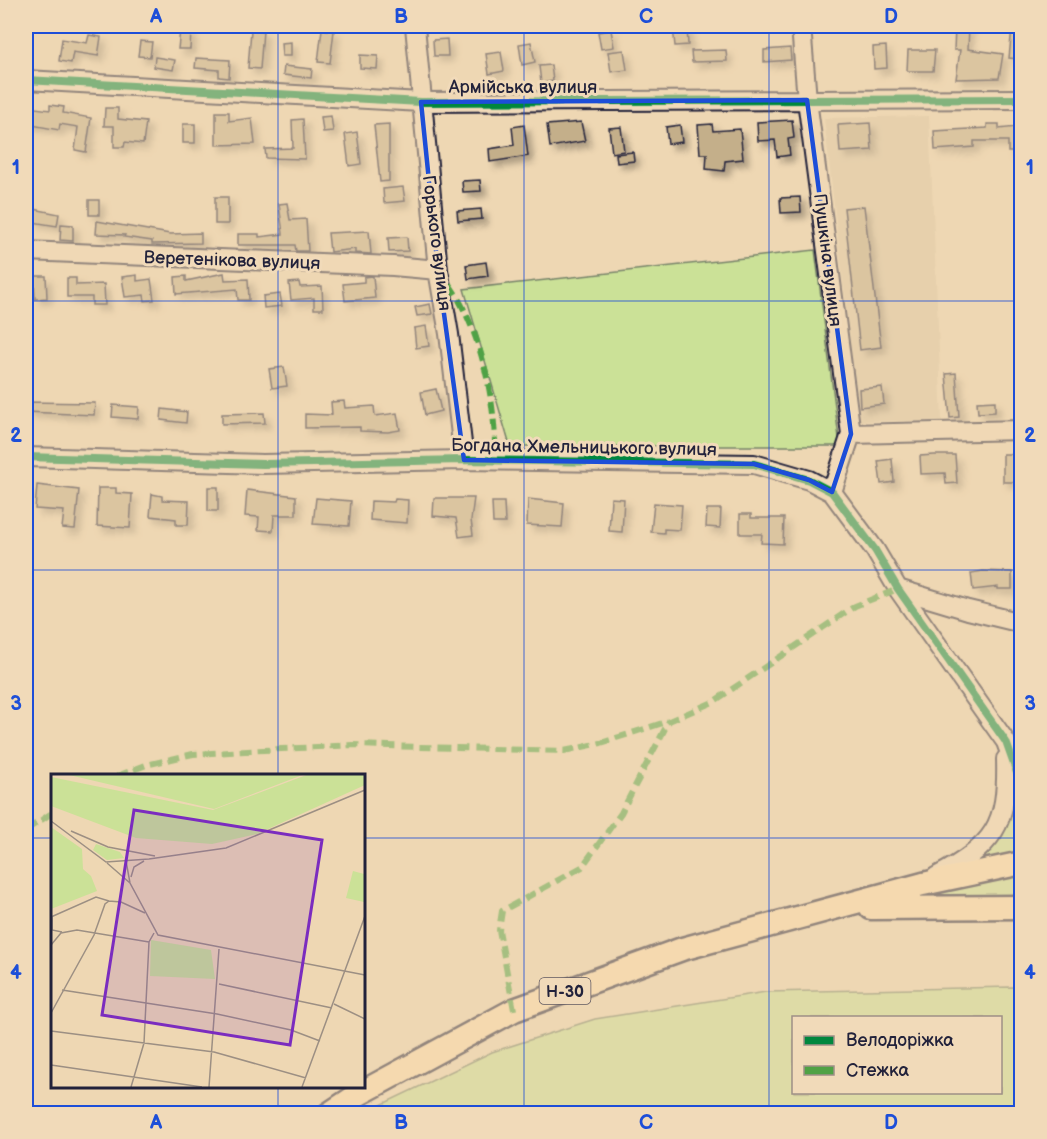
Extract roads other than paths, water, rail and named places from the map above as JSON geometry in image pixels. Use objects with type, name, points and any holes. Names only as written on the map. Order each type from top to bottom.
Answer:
[{"type":"main road","name":"Н-30","points":[[329,1113],[359,1094],[514,1010],[682,949],[923,884],[1022,863]]},
{"type":"main road","name":"Н-30","points":[[819,912],[902,906],[1022,906]]},
{"type":"street","name":"Горького вулиця","points":[[415,26],[438,270],[449,334],[465,460]]},
{"type":"street","name":"Пушкіна вулиця","points":[[801,26],[807,100],[850,434],[832,492]]},
{"type":"street","name":"Армійська вулиця","points":[[26,80],[421,102],[1022,99]]},
{"type":"street","name":"Веретенікова вулиця","points":[[26,251],[393,266],[438,270]]},
{"type":"street","points":[[850,434],[1022,430]]},
{"type":"street","name":"Богдана Хмельницького вулиця","points":[[26,457],[263,464],[465,460],[754,464],[809,480],[832,492],[875,550],[898,589],[1014,747],[1022,787]]},
{"type":"street","points":[[898,589],[1022,623]]},
{"type":"street","points":[[923,884],[965,861],[983,846],[996,828],[1007,792],[1014,747]]}]
